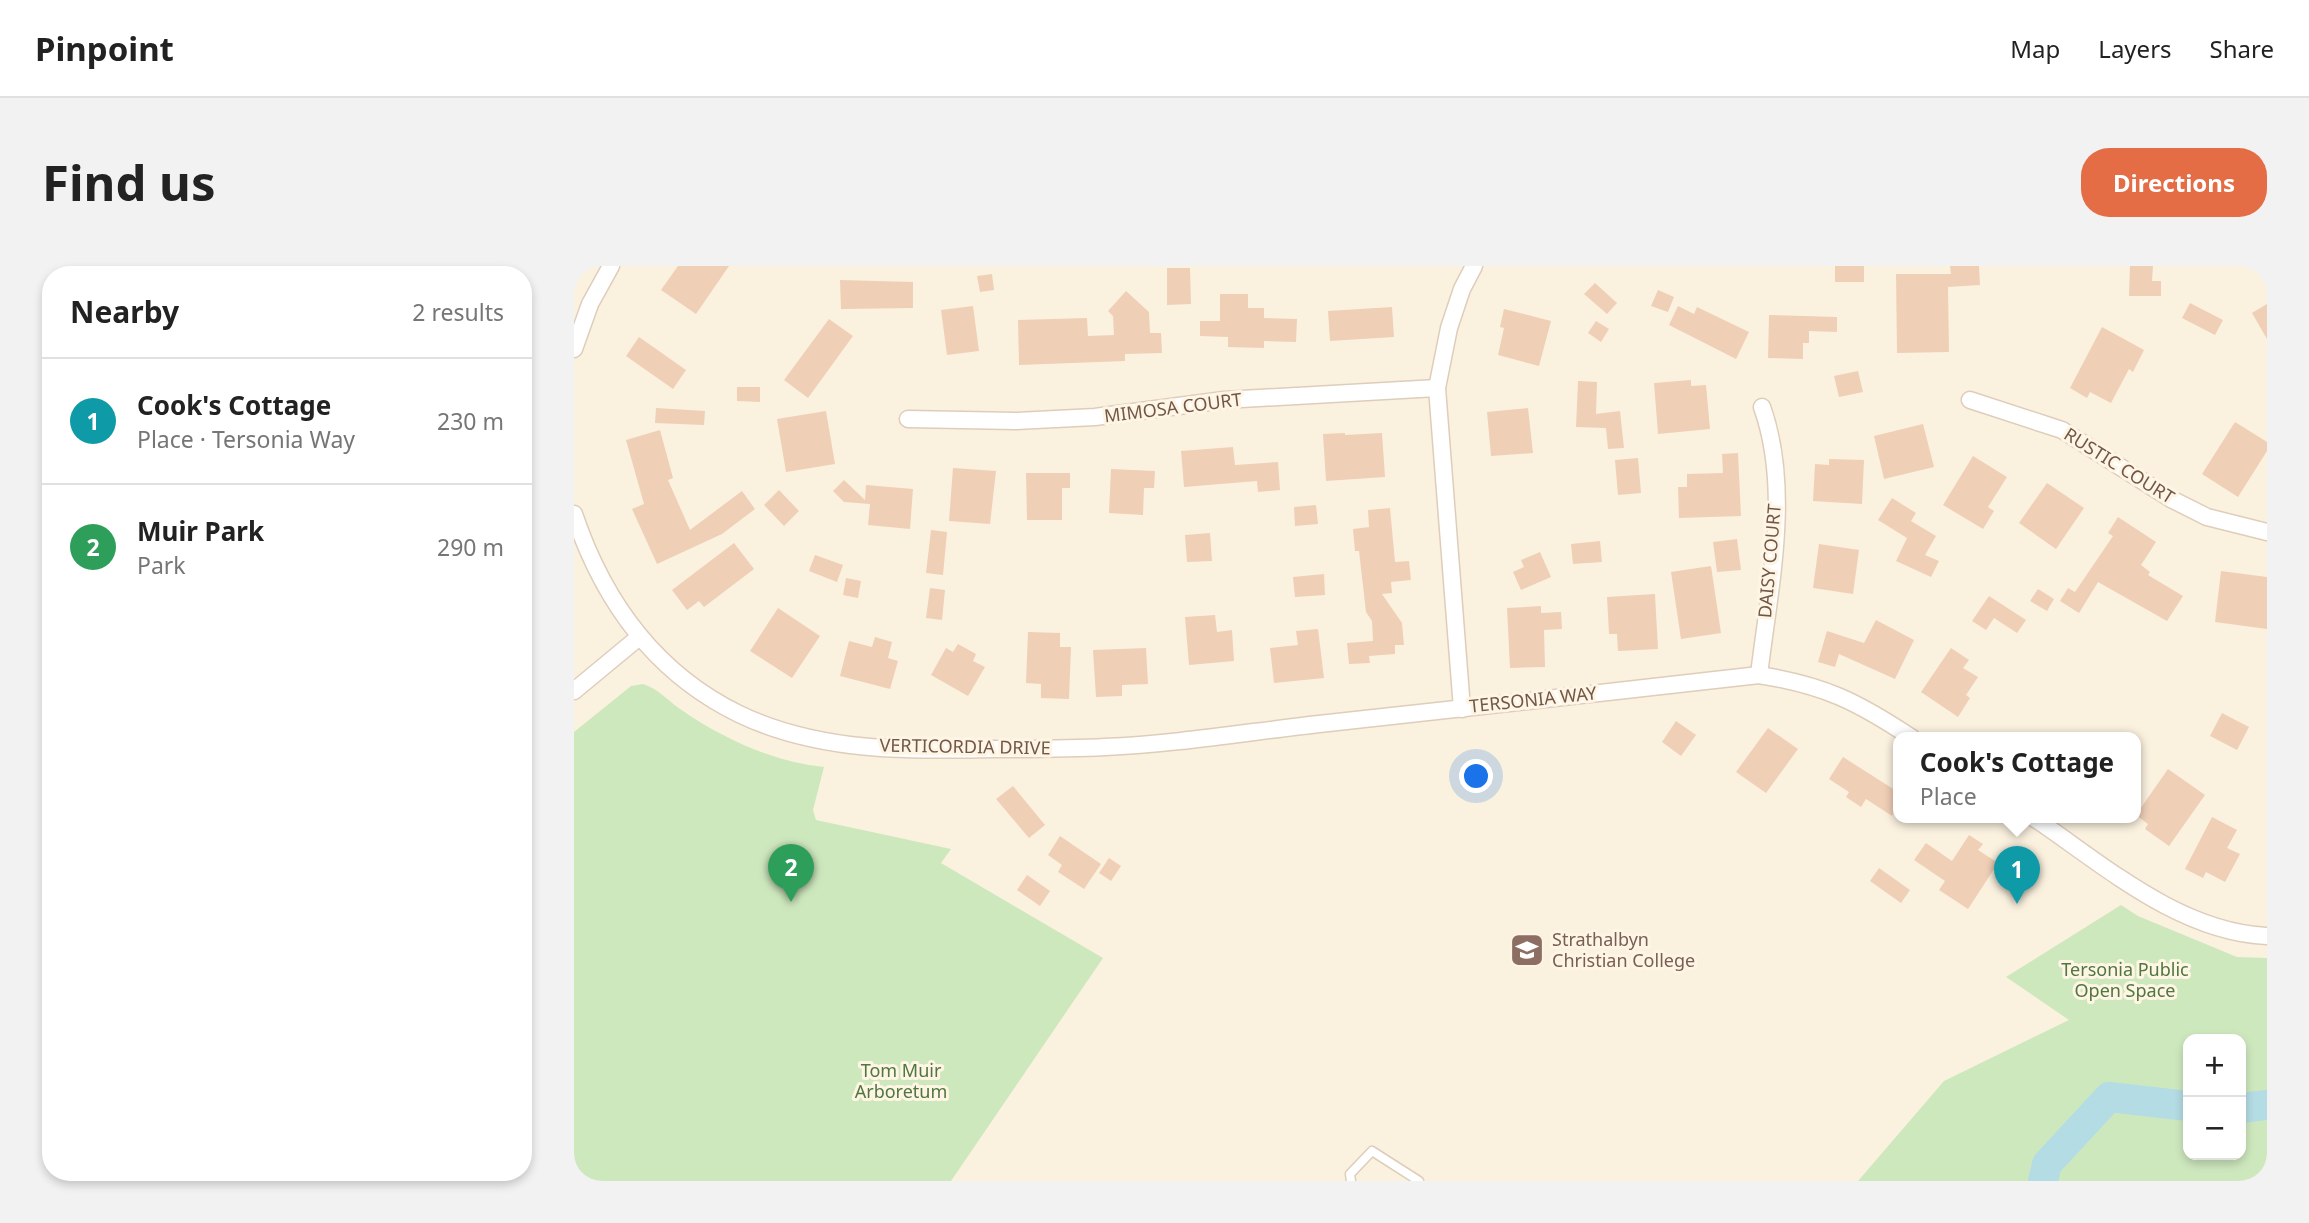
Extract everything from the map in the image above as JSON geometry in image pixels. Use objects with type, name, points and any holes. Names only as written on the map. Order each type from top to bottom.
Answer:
[{"type":"street","points":[[574,349],[590,304],[611,266]]},
{"type":"street","name":"TERSONIA WAY","points":[[1474,266],[1462,289],[1449,328],[1437,388],[1461,709],[1759,675],[1830,690],[1869,709],[1903,732]]},
{"type":"street","name":"MIMOSA COURT","points":[[908,419],[1016,421],[1095,417],[1224,401],[1437,388]]},
{"type":"street","name":"RUSTIC COURT","points":[[1970,400],[2062,430],[2171,499],[2207,517],[2267,532]]},
{"type":"street","name":"DAISY COURT","points":[[1759,675],[1777,520],[1772,434],[1762,407]]},
{"type":"street","name":"VERTICORDIA DRIVE","points":[[574,514],[588,555],[606,590],[638,638],[677,674],[739,714],[777,729],[838,744],[949,750],[1108,747],[1461,709]]},
{"type":"street","points":[[574,691],[638,638]]},
{"type":"street","points":[[2042,823],[2171,908],[2218,928],[2267,936]]},
{"type":"lane","points":[[1351,1181],[1350,1174],[1372,1151],[1419,1181]]},
{"type":"green space","name":"Tom Muir Arboretum","points":[[643,684],[732,740],[787,760],[824,767],[813,810],[816,820],[951,849],[941,863],[1103,958],[951,1181],[574,1181],[574,732],[631,686]]},
{"type":"green space","name":"Tersonia Public Open Space","points":[[2121,905],[2138,916],[2237,957],[2267,958],[2267,1181],[1858,1181],[1944,1081],[2069,1020],[2006,977]]},
{"type":"building","points":[[678,266],[729,266],[696,314],[661,290]]},
{"type":"building","points":[[1835,266],[1864,266],[1864,282],[1835,282]]},
{"type":"building","points":[[1950,266],[1979,266],[1980,285],[1948,287],[1949,352],[1897,353],[1896,274],[1951,274]]},
{"type":"building","points":[[2130,266],[2153,266],[2152,281],[2161,281],[2161,296],[2129,296]]},
{"type":"building","points":[[1167,268],[1190,268],[1191,304],[1167,305]]},
{"type":"building","points":[[992,274],[994,290],[980,292],[977,276]]},
{"type":"building","points":[[840,280],[913,282],[913,308],[841,309]]},
{"type":"building","points":[[1595,283],[1617,303],[1607,314],[1584,294]]},
{"type":"building","points":[[1658,290],[1674,297],[1668,312],[1651,306]]},
{"type":"building","points":[[1126,291],[1149,312],[1150,333],[1161,333],[1162,353],[1125,354],[1125,361],[1019,365],[1018,320],[1087,318],[1088,336],[1114,335],[1113,316],[1108,311]]},
{"type":"building","points":[[1220,294],[1248,294],[1248,308],[1264,308],[1264,318],[1297,319],[1296,342],[1264,341],[1264,348],[1228,347],[1228,337],[1200,336],[1200,321],[1220,321]]},
{"type":"building","points":[[2190,303],[2223,320],[2215,335],[2182,318]]},
{"type":"building","points":[[2267,304],[2267,339],[2252,313]]},
{"type":"building","points":[[973,306],[979,351],[947,355],[941,310]]},
{"type":"building","points":[[1678,306],[1694,314],[1697,307],[1749,332],[1736,359],[1669,325]]},
{"type":"building","points":[[1392,307],[1394,337],[1330,341],[1328,311]]},
{"type":"building","points":[[1504,309],[1551,321],[1539,366],[1498,355],[1504,328],[1500,327]]},
{"type":"building","points":[[1769,315],[1837,317],[1837,332],[1809,331],[1809,343],[1803,343],[1803,359],[1768,358]]},
{"type":"building","points":[[829,319],[853,336],[808,398],[784,380]]},
{"type":"building","points":[[1596,321],[1609,329],[1601,342],[1588,333]]},
{"type":"building","points":[[2102,327],[2144,350],[2133,372],[2129,369],[2111,403],[2090,392],[2087,398],[2070,388]]},
{"type":"building","points":[[639,337],[686,370],[673,389],[626,356]]},
{"type":"building","points":[[1858,371],[1863,392],[1839,397],[1834,376]]},
{"type":"building","points":[[1691,380],[1691,386],[1706,385],[1710,429],[1658,434],[1654,383]]},
{"type":"building","points":[[1578,381],[1597,382],[1596,414],[1620,411],[1624,448],[1608,449],[1606,428],[1576,427]]},
{"type":"building","points":[[737,387],[760,387],[760,402],[737,401]]},
{"type":"building","points":[[656,408],[705,411],[704,425],[655,423]]},
{"type":"building","points":[[1528,408],[1533,453],[1491,456],[1487,412]]},
{"type":"building","points":[[826,411],[835,464],[786,472],[777,419]]},
{"type":"building","points":[[2235,422],[2267,442],[2267,451],[2238,497],[2202,474]]},
{"type":"building","points":[[1923,424],[1934,467],[1884,479],[1874,436]]},
{"type":"building","points":[[660,430],[673,478],[668,480],[690,530],[742,491],[755,509],[722,534],[657,564],[632,509],[644,504],[626,440]]},
{"type":"building","points":[[1382,433],[1385,477],[1326,481],[1323,434]]},
{"type":"building","points":[[1233,447],[1235,465],[1278,462],[1280,490],[1258,492],[1257,481],[1184,487],[1181,451]]},
{"type":"building","points":[[1738,453],[1741,516],[1679,518],[1678,487],[1687,487],[1687,474],[1723,473],[1722,454]]},
{"type":"building","points":[[1973,456],[2007,477],[1988,507],[1994,511],[1983,529],[1943,505]]},
{"type":"building","points":[[1638,458],[1641,493],[1618,495],[1615,460]]},
{"type":"building","points":[[1829,459],[1864,460],[1862,504],[1813,501],[1815,464],[1829,465]]},
{"type":"building","points":[[953,468],[996,471],[990,524],[949,521]]},
{"type":"building","points":[[1111,469],[1155,471],[1154,488],[1144,488],[1143,515],[1109,513]]},
{"type":"building","points":[[1026,473],[1070,473],[1070,488],[1062,488],[1062,520],[1027,520]]},
{"type":"building","points":[[844,480],[865,500],[866,485],[913,489],[910,529],[868,525],[870,504],[844,502],[833,491]]},
{"type":"building","points":[[2047,483],[2084,508],[2056,549],[2019,523]]},
{"type":"building","points":[[779,490],[799,511],[784,526],[764,505]]},
{"type":"building","points":[[1892,498],[1916,513],[1911,521],[1936,536],[1925,555],[1939,561],[1931,577],[1896,561],[1907,538],[1878,520]]},
{"type":"building","points":[[1316,505],[1318,524],[1295,526],[1294,507]]},
{"type":"building","points":[[1390,508],[1395,562],[1409,561],[1411,580],[1391,582],[1392,593],[1382,594],[1402,623],[1404,645],[1395,645],[1395,654],[1369,656],[1370,663],[1349,664],[1347,643],[1373,641],[1372,621],[1366,612],[1359,551],[1355,551],[1353,529],[1369,527],[1368,510]]},
{"type":"building","points":[[2118,517],[2156,542],[2141,565],[2150,572],[2148,575],[2183,596],[2167,621],[2098,582],[2079,613],[2060,601],[2068,588],[2075,592],[2113,536],[2108,533]]},
{"type":"building","points":[[931,530],[947,532],[943,575],[926,573]]},
{"type":"building","points":[[1210,533],[1212,561],[1187,562],[1185,535]]},
{"type":"building","points":[[1737,539],[1741,570],[1717,572],[1713,542]]},
{"type":"building","points":[[1600,541],[1602,562],[1573,564],[1571,544]]},
{"type":"building","points":[[734,543],[754,569],[704,607],[699,601],[687,610],[672,590]]},
{"type":"building","points":[[1819,544],[1859,550],[1853,594],[1813,588]]},
{"type":"building","points":[[1540,552],[1551,577],[1521,590],[1513,572],[1524,567],[1521,560]]},
{"type":"building","points":[[815,555],[843,565],[837,582],[809,571]]},
{"type":"building","points":[[1711,566],[1721,633],[1681,639],[1671,572]]},
{"type":"building","points":[[2221,571],[2267,577],[2267,629],[2215,622]]},
{"type":"building","points":[[1324,574],[1325,595],[1295,597],[1293,577]]},
{"type":"building","points":[[846,578],[861,581],[858,598],[843,595]]},
{"type":"building","points":[[930,588],[945,590],[942,620],[926,618]]},
{"type":"building","points":[[2038,589],[2054,599],[2047,611],[2030,601]]},
{"type":"building","points":[[1655,594],[1658,649],[1618,651],[1617,634],[1609,634],[1607,597]]},
{"type":"building","points":[[1989,596],[2026,620],[2017,633],[1994,618],[1986,630],[1972,621]]},
{"type":"building","points":[[1541,606],[1541,613],[1561,612],[1562,629],[1544,630],[1545,667],[1510,668],[1507,608]]},
{"type":"building","points":[[778,608],[820,636],[792,678],[750,651]]},
{"type":"building","points":[[1215,615],[1217,632],[1232,630],[1234,661],[1189,665],[1185,617]]},
{"type":"building","points":[[1876,620],[1914,640],[1895,679],[1839,654],[1835,667],[1818,662],[1827,631],[1864,643]]},
{"type":"building","points":[[1318,629],[1324,678],[1274,683],[1270,648],[1298,645],[1296,631]]},
{"type":"building","points":[[1028,632],[1060,633],[1060,647],[1071,647],[1069,699],[1041,698],[1041,684],[1026,683]]},
{"type":"building","points":[[875,637],[892,642],[888,658],[898,661],[890,689],[840,676],[849,641],[872,647]]},
{"type":"building","points":[[958,644],[976,654],[973,661],[985,667],[968,696],[931,675],[946,648],[953,652]]},
{"type":"building","points":[[1146,648],[1148,684],[1122,685],[1122,696],[1096,697],[1093,650]]},
{"type":"building","points":[[1951,648],[1969,660],[1963,668],[1978,677],[1966,695],[1970,698],[1958,717],[1921,692]]},
{"type":"building","points":[[2222,713],[2249,727],[2237,750],[2210,736]]},
{"type":"building","points":[[1676,721],[1696,735],[1681,756],[1662,742]]},
{"type":"building","points":[[1768,728],[1798,749],[1766,793],[1736,772]]},
{"type":"building","points":[[1843,757],[1893,789],[1893,814],[1866,799],[1861,807],[1846,797],[1849,792],[1829,779]]},
{"type":"building","points":[[2168,769],[2205,795],[2169,846],[2145,829],[2148,824],[2141,819],[2141,808]]},
{"type":"building","points":[[1013,786],[1045,825],[1029,838],[996,799]]},
{"type":"building","points":[[2212,817],[2237,830],[2227,848],[2240,854],[2225,882],[2206,872],[2203,878],[2185,869]]},
{"type":"building","points":[[1969,835],[1983,844],[1978,850],[1998,863],[1968,909],[1939,890],[1945,881],[1914,860],[1926,843],[1952,861]]},
{"type":"building","points":[[1060,836],[1101,864],[1084,889],[1058,872],[1062,865],[1048,855]]},
{"type":"building","points":[[1109,858],[1121,866],[1111,881],[1099,873]]},
{"type":"building","points":[[1879,868],[1910,890],[1901,903],[1870,881]]},
{"type":"building","points":[[1027,875],[1050,891],[1040,906],[1017,890]]},
{"type":"waterway","points":[[2043,1181],[2047,1164],[2109,1097],[2183,1105]]},
{"type":"waterway","points":[[2246,1107],[2267,1105]]},
{"type":"place","name":"Muir Park","points":[[791,902]]},
{"type":"place","name":"Cook's Cottage","points":[[2017,904]]},
{"type":"place","name":"Strathalbyn Christian College","points":[[1527,950]]}]
